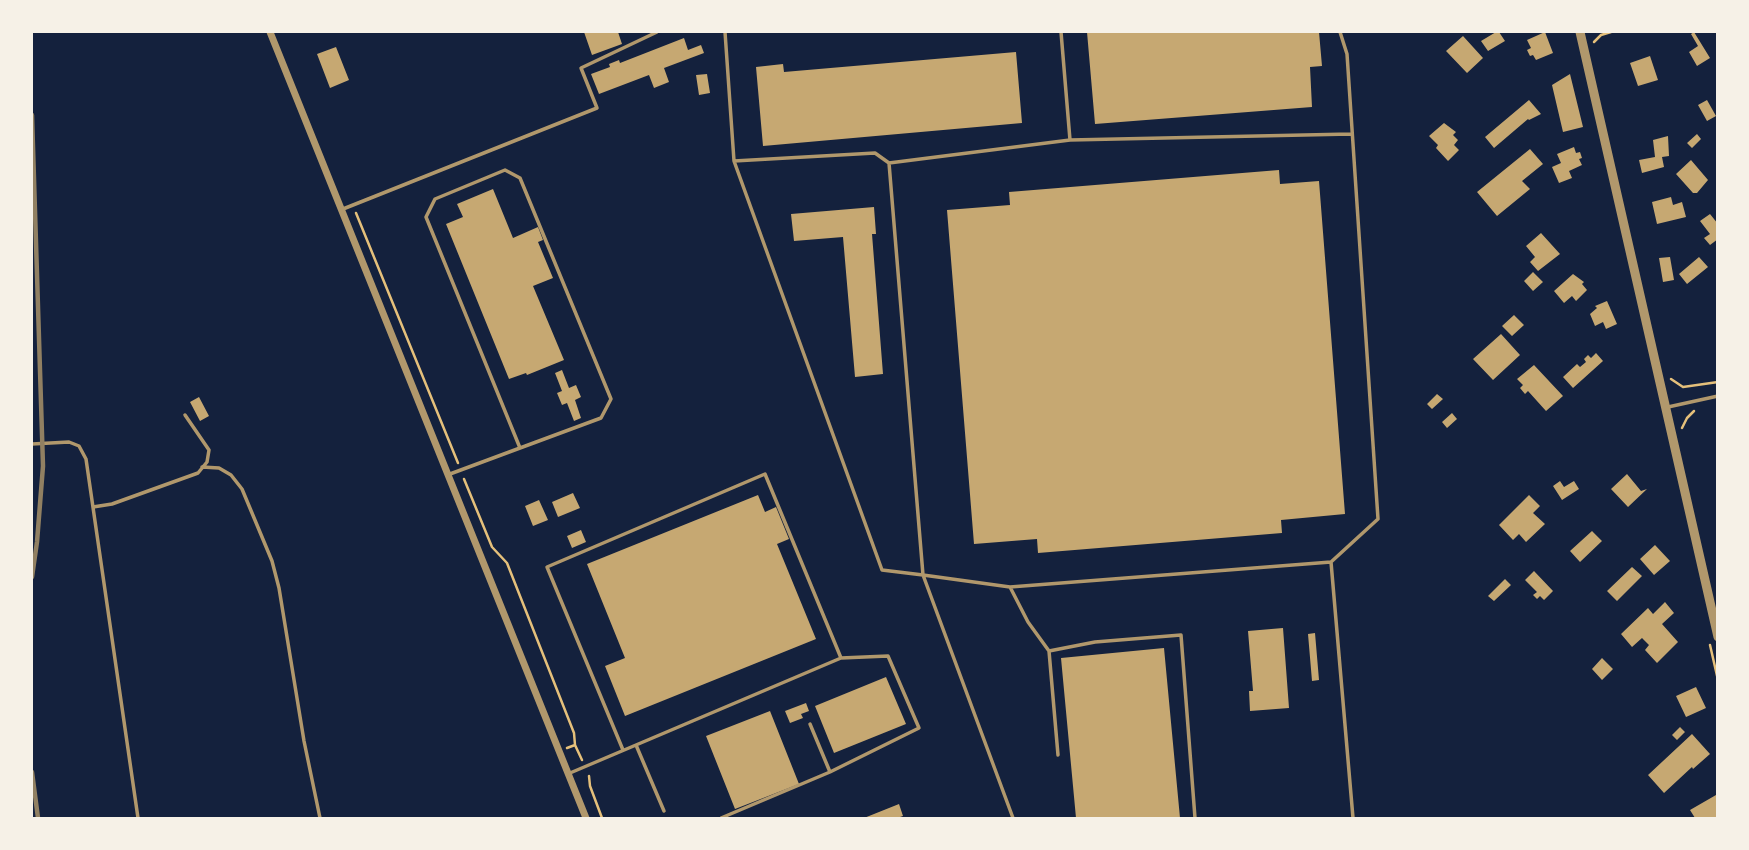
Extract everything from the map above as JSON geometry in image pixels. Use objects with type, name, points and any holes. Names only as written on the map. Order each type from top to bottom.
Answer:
[{"type":"street","points":[[270,32],[586,818]]},
{"type":"street","points":[[1580,32],[1717,637]]},
{"type":"lane","points":[[341,210],[597,108],[581,68],[657,32]]},
{"type":"lane","points":[[725,32],[734,161],[882,570],[1010,587],[1331,562],[1378,519],[1347,54],[1340,32]]},
{"type":"lane","points":[[1061,32],[1070,140]]},
{"type":"lane","points":[[734,161],[875,153],[888,163],[1070,140],[1352,134]]},
{"type":"lane","points":[[888,163],[923,575],[1013,818]]},
{"type":"lane","points":[[448,475],[601,418],[611,399],[520,178],[505,170],[435,199],[426,217],[520,448]]},
{"type":"lane","points":[[1666,408],[1717,396]]},
{"type":"lane","points":[[93,507],[112,504],[198,473],[207,462],[209,450],[185,415]]},
{"type":"lane","points":[[32,444],[69,442],[79,446],[86,459],[138,818]]},
{"type":"lane","points":[[202,467],[219,468],[231,475],[242,489],[272,561],[320,818]]},
{"type":"lane","points":[[623,750],[547,567],[765,474],[841,658]]},
{"type":"lane","points":[[1331,562],[1353,818]]},
{"type":"lane","points":[[1010,587],[1028,622],[1049,651],[1058,755]]},
{"type":"lane","points":[[1049,651],[1095,642],[1181,635],[1195,818]]},
{"type":"lane","points":[[568,774],[841,658],[888,656],[919,728],[830,772],[721,818]]},
{"type":"lane","points":[[810,724],[830,772]]},
{"type":"lane","points":[[636,745],[664,811]]},
{"type":"path","points":[[353,205],[492,547],[507,563],[574,733],[575,745],[602,818]]},
{"type":"path","points":[[1681,432],[1686,418],[1699,409]]},
{"type":"path","points":[[566,748],[575,745]]},
{"type":"building","points":[[584,32],[618,32],[622,44],[592,55]]},
{"type":"building","points":[[1087,32],[1319,32],[1322,66],[1310,67],[1312,107],[1095,124]]},
{"type":"building","points":[[1499,32],[1505,41],[1488,51],[1481,41]]},
{"type":"building","points":[[1545,32],[1553,53],[1536,60],[1527,50],[1531,48],[1527,40]]},
{"type":"building","points":[[1694,32],[1710,58],[1697,66],[1689,52],[1698,46],[1691,34]]},
{"type":"building","points":[[1463,36],[1483,58],[1467,73],[1446,51]]},
{"type":"building","points":[[684,38],[688,50],[701,45],[704,53],[664,68],[669,82],[654,88],[649,75],[599,94],[591,74],[610,67],[609,64],[619,60],[620,63]]},
{"type":"building","points":[[336,47],[349,80],[330,88],[317,54]]},
{"type":"building","points":[[1016,52],[1022,123],[763,146],[756,67],[783,64],[784,72]]},
{"type":"building","points":[[1650,56],[1658,80],[1638,86],[1630,63]]},
{"type":"building","points":[[707,74],[710,93],[699,95],[696,75]]},
{"type":"building","points":[[1570,74],[1583,127],[1563,132],[1552,85]]},
{"type":"building","points":[[1529,100],[1541,114],[1528,119],[1494,148],[1485,137]]},
{"type":"building","points":[[1707,100],[1716,116],[1707,121],[1698,105]]},
{"type":"building","points":[[1444,123],[1456,132],[1453,135],[1458,140],[1454,145],[1459,150],[1448,161],[1429,136]]},
{"type":"building","points":[[1697,134],[1701,139],[1692,148],[1687,143]]},
{"type":"building","points":[[1668,136],[1669,156],[1662,157],[1664,167],[1642,173],[1639,160],[1655,157],[1653,140]]},
{"type":"building","points":[[1574,147],[1576,153],[1580,152],[1582,165],[1569,171],[1572,178],[1559,183],[1552,167],[1561,163],[1557,154]]},
{"type":"building","points":[[1530,149],[1543,164],[1522,181],[1530,189],[1497,216],[1477,192]]},
{"type":"building","points":[[1691,160],[1708,180],[1697,193],[1693,193],[1676,174]]},
{"type":"building","points":[[1279,170],[1280,184],[1319,181],[1345,514],[1281,520],[1282,533],[1038,553],[1037,539],[974,544],[947,210],[1010,205],[1009,192]]},
{"type":"building","points":[[493,189],[513,238],[538,227],[543,240],[538,242],[553,278],[533,286],[564,360],[509,379],[446,224],[463,217],[457,204]]},
{"type":"building","points":[[1671,197],[1673,205],[1682,202],[1686,217],[1657,224],[1652,202]]},
{"type":"building","points":[[874,207],[876,234],[872,234],[883,374],[855,377],[843,237],[794,241],[791,214]]},
{"type":"building","points":[[1710,214],[1718,224],[1718,239],[1710,245],[1704,238],[1710,234],[1700,221]]},
{"type":"building","points":[[1541,233],[1560,254],[1538,271],[1530,262],[1535,257],[1526,246]]},
{"type":"building","points":[[1670,257],[1674,280],[1663,282],[1659,258]]},
{"type":"building","points":[[1699,257],[1708,267],[1687,284],[1679,274]]},
{"type":"building","points":[[1533,272],[1543,282],[1533,291],[1524,281]]},
{"type":"building","points":[[1573,274],[1584,282],[1582,284],[1587,290],[1576,301],[1572,296],[1564,303],[1554,291]]},
{"type":"building","points":[[1607,301],[1617,324],[1606,329],[1603,322],[1595,326],[1590,314],[1597,308],[1595,306]]},
{"type":"building","points":[[1514,315],[1524,325],[1512,336],[1502,326]]},
{"type":"building","points":[[1501,334],[1520,355],[1493,380],[1473,359]]},
{"type":"building","points":[[1596,353],[1603,361],[1573,388],[1563,377],[1577,364],[1580,367],[1586,362],[1584,359],[1588,355],[1591,358]]},
{"type":"building","points":[[1534,365],[1563,396],[1546,411],[1528,391],[1525,394],[1520,388],[1523,385],[1517,379]]},
{"type":"building","points":[[562,370],[569,388],[576,385],[581,397],[575,400],[581,418],[574,421],[567,403],[562,405],[557,393],[562,391],[555,373]]},
{"type":"building","points":[[1437,394],[1443,399],[1432,409],[1427,404]]},
{"type":"building","points":[[199,397],[209,416],[200,421],[190,402]]},
{"type":"building","points":[[1452,413],[1457,419],[1447,428],[1442,422]]},
{"type":"building","points":[[1627,474],[1641,491],[1647,489],[1628,507],[1611,489]]},
{"type":"building","points":[[1560,481],[1564,487],[1574,481],[1579,489],[1562,500],[1553,486]]},
{"type":"building","points":[[573,493],[580,508],[558,517],[552,502]]},
{"type":"building","points":[[758,495],[765,512],[776,507],[789,539],[777,544],[816,639],[625,716],[605,666],[625,658],[587,564]]},
{"type":"building","points":[[1529,495],[1540,506],[1533,513],[1545,524],[1526,542],[1519,534],[1513,540],[1499,525]]},
{"type":"building","points":[[539,500],[548,520],[533,526],[525,506]]},
{"type":"building","points":[[581,530],[586,542],[572,548],[567,536]]},
{"type":"building","points":[[1592,531],[1602,541],[1580,562],[1570,551]]},
{"type":"building","points":[[1655,545],[1670,561],[1654,575],[1640,559]]},
{"type":"building","points":[[1632,567],[1642,576],[1617,601],[1607,591]]},
{"type":"building","points":[[1534,571],[1553,591],[1544,600],[1533,595],[1537,592],[1525,580]]},
{"type":"building","points":[[1505,579],[1511,585],[1494,601],[1488,596]]},
{"type":"building","points":[[1665,602],[1674,613],[1662,624],[1678,642],[1657,663],[1645,650],[1649,645],[1642,638],[1632,647],[1621,634],[1648,608],[1653,614]]},
{"type":"building","points":[[1283,628],[1289,708],[1250,711],[1249,691],[1253,691],[1248,631]]},
{"type":"building","points":[[1315,633],[1319,680],[1312,681],[1308,634]]},
{"type":"building","points":[[1164,648],[1180,818],[1076,818],[1061,658]]},
{"type":"building","points":[[1602,658],[1613,669],[1602,680],[1592,669]]},
{"type":"building","points":[[886,677],[906,724],[834,753],[815,706]]},
{"type":"building","points":[[1696,687],[1706,708],[1686,717],[1676,696]]},
{"type":"building","points":[[806,703],[809,711],[801,714],[803,718],[790,723],[785,711]]},
{"type":"building","points":[[770,711],[799,784],[735,809],[706,736]]},
{"type":"building","points":[[1680,727],[1685,732],[1677,740],[1672,735]]},
{"type":"building","points":[[1692,734],[1710,754],[1664,793],[1648,775]]},
{"type":"building","points":[[1716,795],[1718,818],[1695,818],[1690,810]]},
{"type":"building","points":[[899,804],[903,816],[864,818]]},
{"type":"railway","points":[[32,115],[43,466],[32,577]]},
{"type":"railway","points":[[32,772],[38,818]]}]
